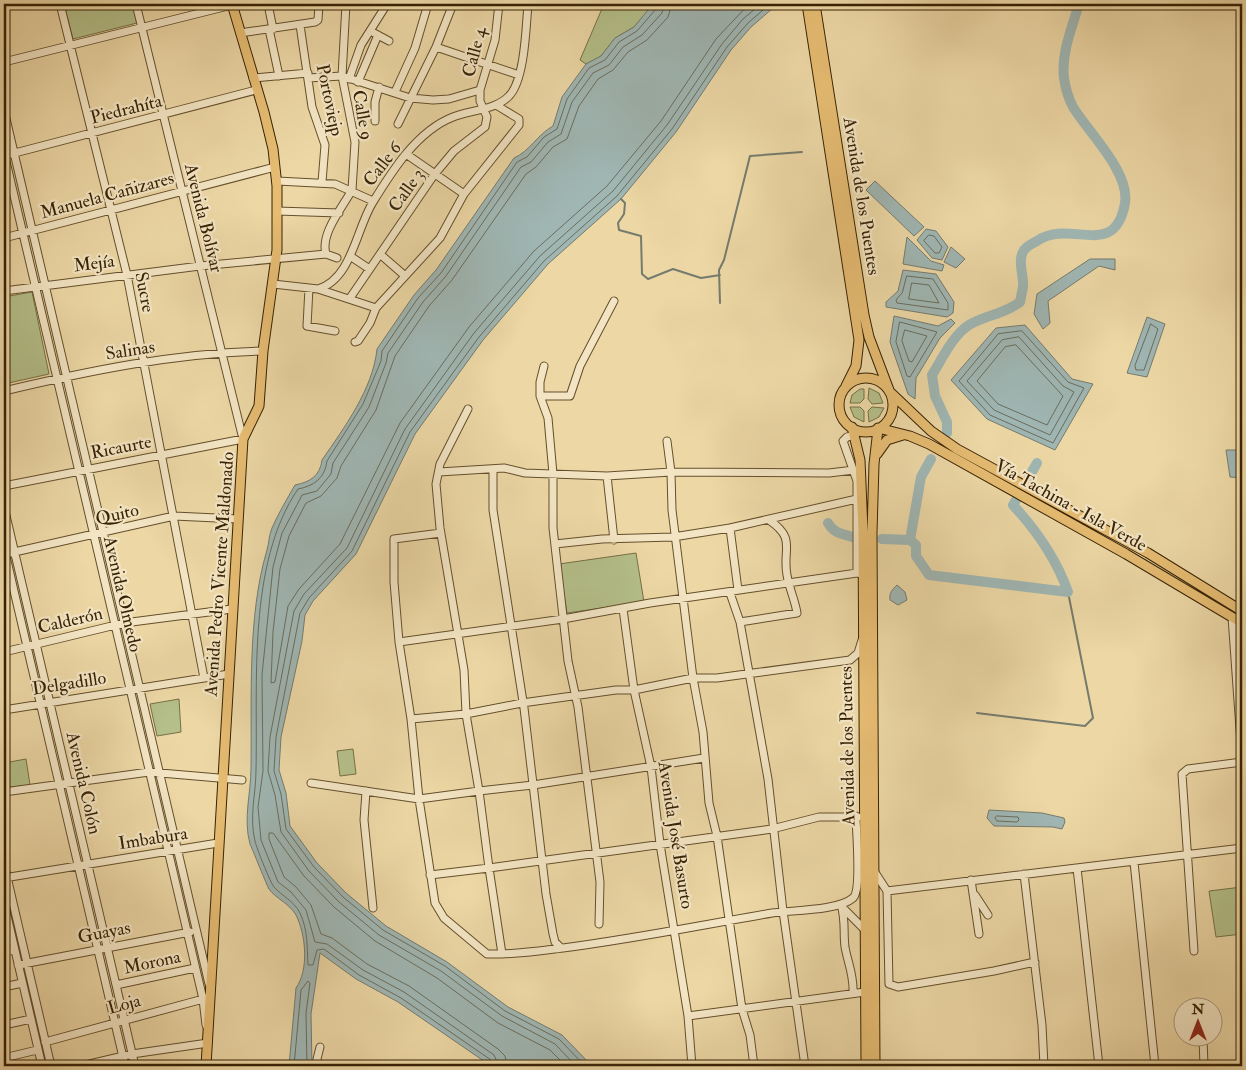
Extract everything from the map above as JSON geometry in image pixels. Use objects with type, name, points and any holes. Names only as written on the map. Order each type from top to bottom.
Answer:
[{"type":"main road","name":"Avenida de los Puentes","points":[[807,4],[817,39],[864,315],[869,337],[892,393]]},
{"type":"main road","name":"Avenida de los Puentes","points":[[815,4],[817,39],[859,340],[856,366],[846,386]]},
{"type":"main road","name":"Avenida Pedro Vicente Maldonado","points":[[206,1066],[208,996],[243,439],[260,406],[263,351],[276,258],[277,181],[275,167],[268,130],[232,5]]},
{"type":"main road","points":[[866,378],[879,381],[892,393],[892,410],[887,421],[878,428],[866,431],[853,431],[842,417],[840,408],[841,394],[846,386],[857,379],[866,378]]},
{"type":"main road","name":"Vía Tachina - Isla Verde","points":[[892,393],[931,431],[957,449],[1148,553],[1242,610]]},
{"type":"main road","name":"Avenida de los Puentes","points":[[866,1066],[865,992],[874,872],[872,533],[874,464],[878,428]]},
{"type":"main road","name":"Vía Tachina - Isla Verde","points":[[878,428],[910,436],[1126,554],[1242,623]]},
{"type":"main road","name":"Avenida de los Puentes","points":[[853,431],[860,460],[860,573],[863,637],[861,872],[870,931],[875,1066]]},
{"type":"main road","points":[[874,464],[880,448],[887,440],[896,436],[910,436]]},
{"type":"street","name":"Sucre","points":[[60,4],[72,46],[127,274],[204,678]]},
{"type":"street","name":"Avenida Bolívar","points":[[136,4],[243,439]]},
{"type":"street","points":[[268,4],[279,76]]},
{"type":"street","points":[[240,33],[317,21],[319,4]]},
{"type":"street","name":"Calle 9","points":[[326,254],[324,247],[326,235],[352,190],[355,142],[342,76],[346,4]]},
{"type":"street","points":[[349,79],[361,45],[387,4]]},
{"type":"street","points":[[395,92],[415,48],[428,4]]},
{"type":"street","points":[[398,124],[421,80],[453,4]]},
{"type":"street","name":"Calle 4","points":[[482,108],[480,90],[495,40],[499,4]]},
{"type":"street","points":[[355,342],[366,328],[376,308],[404,275],[440,238],[464,194],[520,123],[519,119],[496,105],[510,96],[519,75],[528,4]]},
{"type":"street","points":[[4,62],[232,5]]},
{"type":"street","name":"Portoviejp","points":[[300,24],[312,107],[325,145],[322,182]]},
{"type":"street","points":[[369,31],[390,41]]},
{"type":"street","points":[[358,82],[378,35]]},
{"type":"street","points":[[436,47],[519,75]]},
{"type":"street","points":[[253,78],[342,76],[410,98],[449,99],[480,90]]},
{"type":"street","points":[[375,121],[379,87]]},
{"type":"street","name":"Piedrahíta","points":[[4,155],[256,90]]},
{"type":"street","name":"Calle 6","points":[[318,289],[334,280],[350,256],[361,224],[373,201],[406,154],[433,127],[451,117],[496,105]]},
{"type":"street","name":"Calle 3","points":[[350,298],[368,268],[380,254],[434,175],[454,151],[485,127],[487,117],[482,108]]},
{"type":"street","name":"Avenida Olmedo","points":[[4,110],[197,930],[208,996]]},
{"type":"street","points":[[406,154],[464,194]]},
{"type":"street","name":"Avenida Olmedo","points":[[4,155],[195,968],[208,996]]},
{"type":"street","name":"Manuela Cañizares","points":[[4,238],[275,167]]},
{"type":"street","points":[[277,181],[322,182],[352,190],[373,201]]},
{"type":"street","points":[[277,211],[340,213]]},
{"type":"street","name":"Mejía","points":[[4,291],[127,274],[276,258],[326,254],[337,258]]},
{"type":"street","points":[[380,254],[404,275]]},
{"type":"street","points":[[350,256],[368,268]]},
{"type":"street","points":[[273,284],[318,289],[376,308]]},
{"type":"street","points":[[309,288],[307,326],[335,331]]},
{"type":"street","points":[[540,396],[570,396],[580,366],[614,301]]},
{"type":"street","name":"Salinas","points":[[4,391],[66,376],[144,363],[221,352],[263,351]]},
{"type":"street","points":[[544,366],[540,382],[540,396],[548,418],[553,474],[555,544],[568,661],[576,696],[596,853],[601,900],[599,924]]},
{"type":"street","points":[[468,409],[440,464],[436,484],[441,533],[456,632],[464,670],[466,714],[502,954]]},
{"type":"street","points":[[399,642],[456,632],[563,619],[788,582],[860,573],[854,470],[843,441],[853,431]]},
{"type":"street","name":"Ricaurte","points":[[4,486],[243,439]]},
{"type":"street","points":[[667,441],[671,472],[672,510],[677,537],[693,678],[702,731],[709,803],[717,836],[742,1009],[750,1035],[754,1066]]},
{"type":"street","points":[[439,472],[504,468],[525,473],[607,476],[629,473],[829,473],[854,470]]},
{"type":"street","points":[[493,470],[494,510],[522,703],[542,861],[553,934],[555,942],[561,948]]},
{"type":"street","points":[[607,476],[614,540]]},
{"type":"street","points":[[555,544],[677,537],[770,520],[857,499]]},
{"type":"street","name":"Avenida Colón","points":[[4,508],[135,1066]]},
{"type":"street","name":"Quito","points":[[4,552],[14,552],[174,516],[238,519]]},
{"type":"street","points":[[740,622],[796,615],[797,611],[786,573],[787,539],[781,528],[770,520]]},
{"type":"street","points":[[730,528],[738,590]]},
{"type":"street","points":[[441,533],[394,539],[394,582],[399,642],[411,719],[419,799],[430,875],[439,913],[487,954],[610,942],[728,920],[841,904],[855,896],[861,872]]},
{"type":"street","name":"Avenida Colón","points":[[4,552],[125,1066]]},
{"type":"street","points":[[730,593],[740,622],[768,780],[772,829],[794,1003],[805,1066]]},
{"type":"street","name":"Calderón","points":[[4,652],[124,623],[232,609]]},
{"type":"street","name":"Avenida José Basurto","points":[[623,609],[634,690],[651,767],[660,844],[688,1016],[692,1066]]},
{"type":"street","points":[[1232,617],[1242,757]]},
{"type":"street","points":[[411,719],[466,714],[522,703],[634,690],[693,678],[750,674],[850,660],[858,653],[863,637]]},
{"type":"street","name":"Delgadillo","points":[[4,710],[228,674]]},
{"type":"street","points":[[311,783],[419,799],[533,785],[704,758]]},
{"type":"street","points":[[1194,951],[1182,794],[1184,770],[1242,762]]},
{"type":"street","points":[[4,792],[159,771],[242,780]]},
{"type":"street","points":[[366,791],[364,820],[373,908]]},
{"type":"street","points":[[430,875],[772,829],[819,817],[860,817]]},
{"type":"street","name":"Imbabura","points":[[5,878],[87,863],[218,843]]},
{"type":"street","points":[[887,891],[1242,848]]},
{"type":"street","points":[[1134,862],[1155,1066]]},
{"type":"street","points":[[4,864],[5,878],[51,1066]]},
{"type":"street","points":[[1077,868],[1099,1066]]},
{"type":"street","points":[[874,872],[887,891],[888,983],[894,986],[994,971],[1035,962]]},
{"type":"street","points":[[1024,874],[1042,1026],[1044,1066]]},
{"type":"street","points":[[971,880],[979,934]]},
{"type":"street","points":[[974,893],[988,915]]},
{"type":"street","points":[[4,903],[5,918],[42,1066]]},
{"type":"street","points":[[841,904],[870,931],[887,924]]},
{"type":"street","points":[[841,904],[846,922],[846,949],[853,976],[853,993]]},
{"type":"street","name":"Guayas","points":[[18,965],[197,930]]},
{"type":"street","points":[[4,951],[14,949]]},
{"type":"street","name":"Morona","points":[[116,985],[195,968]]},
{"type":"street","points":[[4,987],[22,983]]},
{"type":"street","points":[[688,1016],[865,992]]},
{"type":"street","name":"Loja","points":[[45,1042],[208,996]]},
{"type":"street","points":[[4,1025],[31,1019]]},
{"type":"street","points":[[81,1066],[132,1054],[208,1043]]},
{"type":"street","points":[[319,1066],[317,1058],[320,1047]]},
{"type":"street","points":[[1203,1048],[1204,1066]]},
{"type":"street","points":[[4,1058],[38,1050]]},
{"type":"green space","points":[[64,4],[132,4],[137,23],[73,39]]},
{"type":"green space","points":[[604,4],[653,6],[634,27],[615,38],[601,56],[586,64],[580,60]]},
{"type":"green space","points":[[32,292],[49,374],[4,384],[4,297]]},
{"type":"green space","points":[[869,388],[879,393],[883,403],[872,404],[868,399]]},
{"type":"green space","points":[[860,389],[864,389],[864,399],[860,403],[850,403],[852,395]]},
{"type":"green space","points":[[850,407],[860,407],[864,411],[864,422],[854,417]]},
{"type":"green space","points":[[872,407],[884,408],[879,417],[869,422],[868,411]]},
{"type":"green space","points":[[636,553],[644,602],[567,613],[559,564]]},
{"type":"green space","points":[[179,699],[181,732],[157,736],[150,704]]},
{"type":"green space","points":[[353,749],[356,774],[340,776],[337,751]]},
{"type":"green space","points":[[26,759],[30,785],[4,788],[4,763]]},
{"type":"green space","points":[[1242,887],[1242,934],[1216,937],[1209,891]]},
{"type":"water","points":[[653,4],[788,4],[773,8],[751,27],[731,50],[676,132],[621,199],[548,264],[483,340],[415,434],[356,554],[313,601],[305,615],[302,641],[281,737],[279,770],[286,793],[290,826],[317,863],[346,893],[386,926],[447,962],[508,1007],[562,1035],[592,1066],[491,1066],[398,1002],[356,979],[320,953],[311,1014],[312,1066],[289,1066],[296,988],[303,972],[304,942],[296,915],[268,886],[250,844],[247,825],[251,777],[253,630],[256,603],[271,531],[295,485],[310,480],[317,474],[322,460],[364,393],[370,379],[377,349],[414,295],[436,270],[514,158],[525,151],[553,126],[562,97],[586,64],[601,56],[615,38],[634,27]]},
{"type":"water","points":[[875,181],[924,227],[914,236],[866,190]]},
{"type":"water","points":[[926,229],[936,231],[948,247],[942,260],[932,258],[917,240]]},
{"type":"water","points":[[907,237],[931,261],[944,265],[942,271],[903,264]]},
{"type":"water","points":[[951,247],[965,259],[956,268],[944,262]]},
{"type":"water","points":[[1090,259],[1115,259],[1115,270],[1099,266],[1048,301],[1050,323],[1043,329],[1034,314],[1037,294]]},
{"type":"water","points":[[903,270],[936,274],[954,302],[953,313],[947,317],[886,307],[886,302],[898,291]]},
{"type":"water","points":[[894,316],[938,326],[951,319],[955,323],[940,338],[916,378],[915,399],[908,394],[890,342]]},
{"type":"water","points":[[1147,317],[1165,324],[1147,377],[1127,373]]},
{"type":"water","points":[[1025,325],[1072,379],[1093,384],[1055,450],[987,419],[951,380],[996,328]]},
{"type":"water","points":[[1226,450],[1242,450],[1242,478],[1230,477]]},
{"type":"water","points":[[897,585],[905,592],[907,600],[898,605],[890,600],[891,592]]},
{"type":"water","points":[[989,810],[1042,813],[1064,818],[1065,822],[1062,829],[1053,827],[994,826],[987,818]]},
{"type":"waterway","points":[[947,433],[947,422],[935,396],[932,375],[948,348],[963,329],[1020,302],[1023,287],[1021,258],[1024,250],[1050,235],[1101,234],[1112,230],[1120,220],[1125,203],[1125,191],[1121,178],[1115,166],[1073,107],[1065,82],[1064,60],[1070,31],[1079,4]]},
{"type":"waterway","points":[[720,303],[719,270],[724,260],[750,156],[802,152]]},
{"type":"waterway","points":[[621,199],[625,203],[624,214],[618,223],[619,230],[641,236],[642,274],[648,279],[673,269],[701,278],[720,275]]},
{"type":"waterway","points":[[910,540],[921,477],[931,459]]},
{"type":"waterway","points":[[1029,477],[1037,463]]},
{"type":"waterway","points":[[882,539],[910,540],[916,545],[916,556],[929,575],[1068,592],[1058,568],[1045,546],[1013,505],[1016,500]]},
{"type":"waterway","points":[[828,523],[836,532],[855,538]]},
{"type":"waterway","points":[[977,713],[1085,726],[1093,718],[1068,592]]}]
